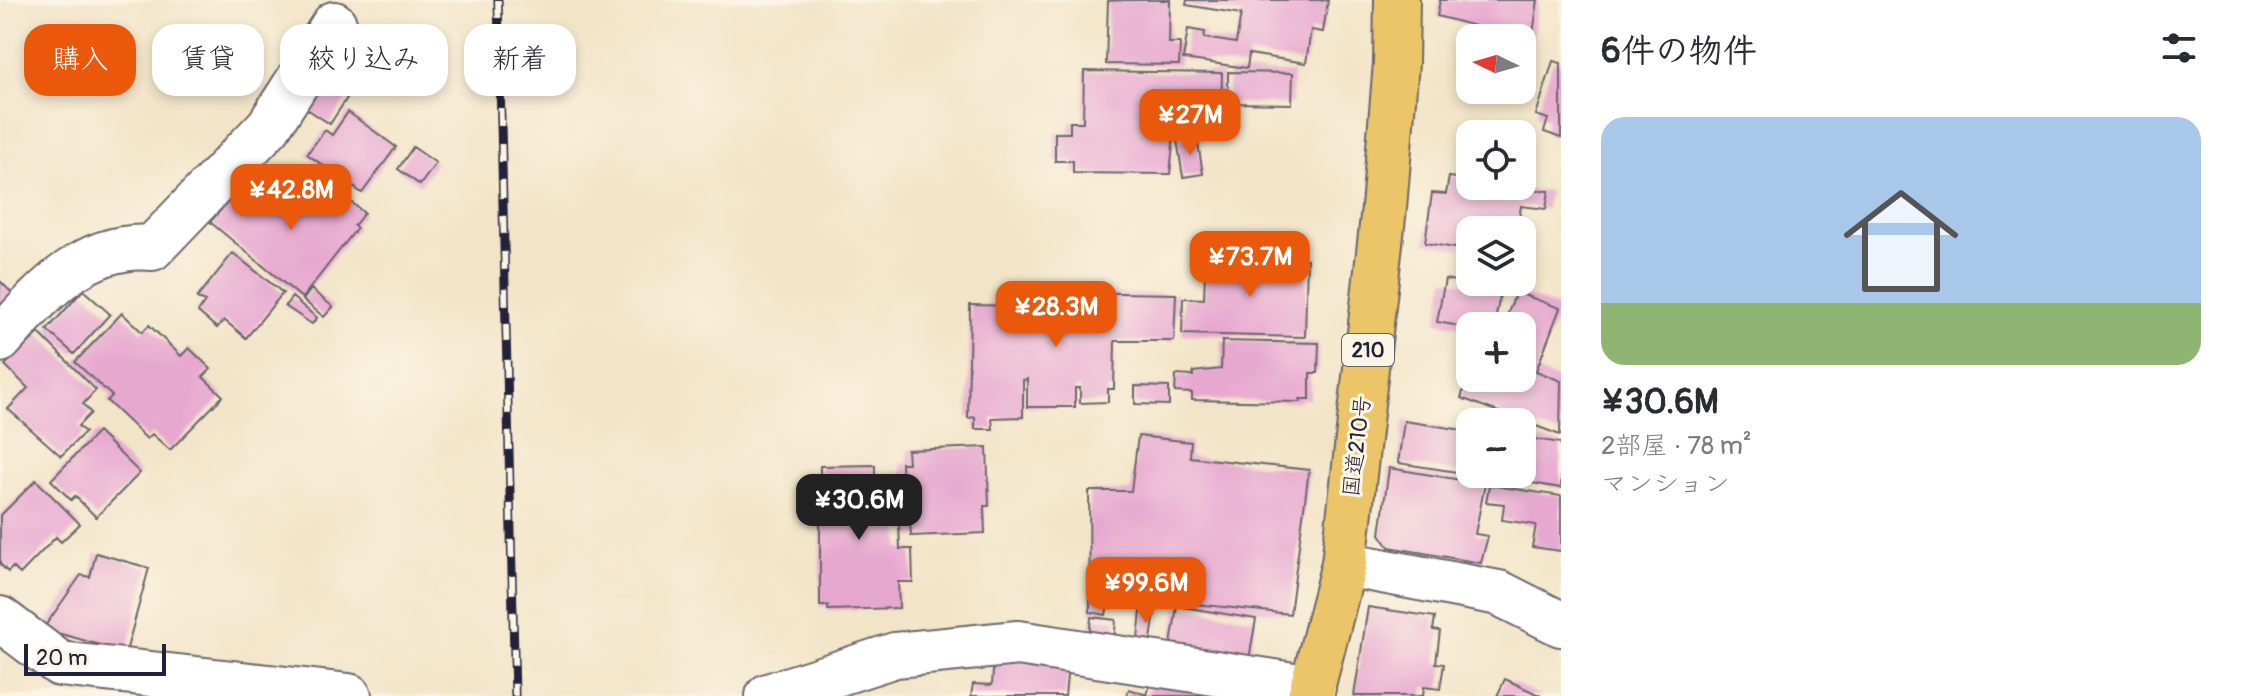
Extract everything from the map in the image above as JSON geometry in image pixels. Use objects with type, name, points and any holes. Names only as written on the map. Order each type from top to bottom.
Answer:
[{"type":"highway","name":"国道210号","points":[[1312,692],[1344,564],[1384,208],[1396,63],[1397,0]]},
{"type":"street","points":[[0,340],[42,293],[99,252],[133,246],[152,248],[269,126],[288,96]]},
{"type":"street","points":[[1344,564],[1499,593],[1561,624]]},
{"type":"street","points":[[0,619],[60,664],[138,685],[349,696]]},
{"type":"street","points":[[768,696],[895,655],[1018,643],[1312,692]]},
{"type":"building","points":[[1170,0],[1169,43],[1180,43],[1179,65],[1106,64],[1108,1]]},
{"type":"building","points":[[1187,0],[1328,0],[1323,32],[1311,30],[1306,63],[1249,54],[1247,68],[1183,59],[1188,29],[1205,32],[1204,38],[1236,43],[1241,14],[1186,5]]},
{"type":"building","points":[[1440,0],[1538,0],[1534,24],[1467,24],[1437,16]]},
{"type":"building","points":[[1553,61],[1561,63],[1561,138],[1544,132],[1548,119],[1536,115]]},
{"type":"building","points":[[1084,71],[1222,73],[1221,114],[1176,113],[1170,174],[1073,173],[1073,161],[1055,161],[1055,133],[1070,133],[1070,122],[1083,122]]},
{"type":"building","points":[[1228,72],[1293,73],[1292,104],[1228,103]]},
{"type":"building","points":[[307,96],[347,98],[330,124],[301,105]]},
{"type":"building","points":[[348,112],[396,147],[362,193],[307,154],[325,130],[332,135]]},
{"type":"building","points":[[1197,137],[1203,174],[1183,177],[1177,140]]},
{"type":"building","points":[[413,147],[436,163],[420,185],[398,169]]},
{"type":"building","points":[[293,173],[316,191],[309,199],[313,202],[333,199],[338,191],[364,213],[354,226],[357,228],[302,298],[210,222],[233,196],[252,213],[266,194],[272,199]]},
{"type":"building","points":[[1449,177],[1456,178],[1456,200],[1536,200],[1536,190],[1549,191],[1546,209],[1521,206],[1519,216],[1456,216],[1456,248],[1425,243],[1432,193],[1446,194]]},
{"type":"building","points":[[233,253],[283,293],[246,338],[224,320],[217,328],[198,312],[205,302],[197,298]]},
{"type":"building","points":[[1212,257],[1307,259],[1305,337],[1182,334],[1183,298],[1204,299],[1205,271],[1212,272]]},
{"type":"building","points":[[1445,279],[1456,281],[1456,296],[1500,296],[1497,312],[1456,312],[1456,325],[1437,322]]},
{"type":"building","points":[[0,281],[17,298],[0,313]]},
{"type":"building","points":[[311,289],[333,307],[324,317],[303,300]]},
{"type":"building","points":[[83,290],[110,314],[74,354],[47,330]]},
{"type":"building","points":[[1063,292],[1176,294],[1174,341],[1115,341],[1114,389],[1108,389],[1108,402],[1080,403],[1080,388],[1075,388],[1075,407],[1027,407],[1027,379],[1023,380],[1023,417],[992,418],[993,429],[975,429],[975,417],[968,418],[970,305],[1028,306],[1029,295]]},
{"type":"building","points":[[1514,296],[1527,296],[1560,308],[1536,371],[1536,312],[1508,312]]},
{"type":"building","points":[[292,297],[317,318],[312,324],[285,306]]},
{"type":"building","points":[[122,313],[142,332],[149,325],[181,356],[189,348],[211,369],[203,377],[223,396],[170,450],[152,434],[147,439],[107,401],[112,396],[75,362]]},
{"type":"building","points":[[39,333],[96,390],[83,404],[91,413],[78,426],[85,432],[61,456],[8,409],[28,388],[5,365]]},
{"type":"building","points":[[1222,341],[1319,343],[1318,373],[1310,373],[1310,399],[1300,399],[1301,402],[1192,400],[1192,393],[1175,392],[1176,375],[1193,376],[1193,372],[1221,369]]},
{"type":"building","points":[[1536,371],[1561,381],[1560,435],[1536,426],[1536,408],[1488,408],[1461,398],[1463,392],[1536,392]]},
{"type":"building","points":[[1135,386],[1169,387],[1169,405],[1135,404]]},
{"type":"building","points":[[1404,421],[1456,429],[1456,472],[1398,463]]},
{"type":"building","points":[[98,432],[140,473],[96,517],[75,496],[71,500],[51,480]]},
{"type":"building","points":[[1138,436],[1191,442],[1190,457],[1309,470],[1290,614],[1138,598],[1137,606],[1108,603],[1106,615],[1090,612],[1089,491],[1131,491]]},
{"type":"building","points":[[1536,439],[1561,443],[1561,488],[1536,484]]},
{"type":"building","points":[[987,447],[989,506],[984,506],[985,533],[911,536],[909,508],[903,509],[901,463],[908,463],[907,450]]},
{"type":"building","points":[[875,465],[875,495],[898,498],[900,549],[912,549],[913,582],[898,582],[899,608],[828,610],[828,606],[820,606],[820,466]]},
{"type":"building","points":[[1389,468],[1456,479],[1456,488],[1484,488],[1475,534],[1488,536],[1481,563],[1389,547],[1380,534]]},
{"type":"building","points":[[36,480],[80,524],[61,542],[56,537],[20,574],[13,567],[8,572],[0,564],[0,516]]},
{"type":"building","points":[[1488,488],[1561,496],[1561,551],[1532,547],[1536,525],[1502,520],[1504,504],[1486,502]]},
{"type":"building","points":[[96,553],[149,568],[126,652],[43,629],[81,575],[90,577]]},
{"type":"building","points":[[1177,606],[1256,619],[1248,665],[1170,651]]},
{"type":"building","points":[[1368,607],[1435,617],[1433,630],[1440,631],[1436,663],[1444,664],[1440,689],[1424,687],[1423,696],[1354,696]]},
{"type":"building","points":[[1141,611],[1155,612],[1151,640],[1138,639]]},
{"type":"building","points":[[1091,617],[1116,620],[1114,641],[1089,638]]},
{"type":"building","points":[[994,658],[1068,665],[1065,696],[971,696],[973,684],[992,685]]},
{"type":"building","points":[[1505,679],[1541,696],[1497,696]]},
{"type":"building","points":[[1151,681],[1227,696],[1127,696],[1129,689],[1147,695]]},
{"type":"railway","points":[[498,0],[515,696]]}]
